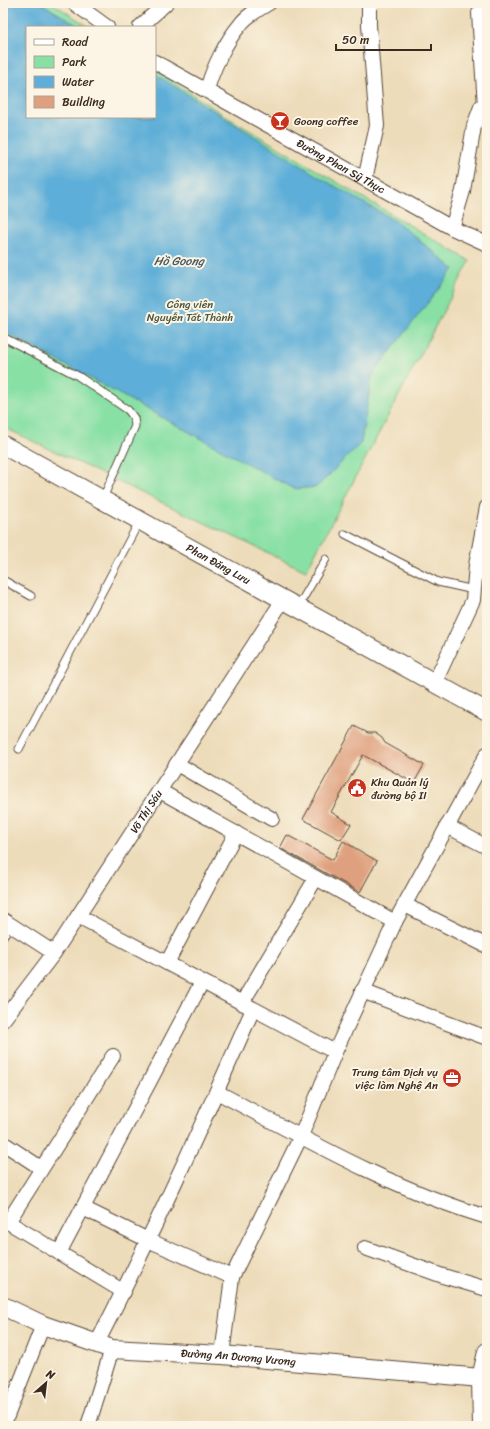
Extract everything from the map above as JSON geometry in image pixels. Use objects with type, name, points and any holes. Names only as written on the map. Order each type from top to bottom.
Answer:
[{"type":"street","points":[[74,3],[106,26]]},
{"type":"street","points":[[141,26],[166,3]]},
{"type":"street","points":[[206,90],[209,80],[227,44],[239,25],[247,17],[269,3]]},
{"type":"street","points":[[365,179],[377,126],[369,25],[369,3]]},
{"type":"street","points":[[452,228],[463,191],[474,126],[480,111],[486,106],[479,13]]},
{"type":"street","name":"Đường Phan Sỹ Thục","points":[[156,63],[452,228],[487,244]]},
{"type":"street","name":"Phan Đăng Lưu","points":[[3,444],[103,498],[487,712]]},
{"type":"street","points":[[435,682],[473,600],[474,590],[482,566],[487,507]]},
{"type":"street","name":"Võ Thị Sáu","points":[[3,1020],[54,953],[177,764],[291,603]]},
{"type":"street","points":[[222,1355],[232,1277],[301,1136],[335,1052],[395,922],[487,754]]},
{"type":"street","points":[[177,764],[272,819]]},
{"type":"street","points":[[160,791],[395,922]]},
{"type":"street","points":[[447,826],[487,847]]},
{"type":"street","points":[[167,963],[236,833]]},
{"type":"street","points":[[88,1426],[105,1346],[124,1292],[217,1092],[247,1006],[316,878]]},
{"type":"street","points":[[405,905],[487,946]]},
{"type":"street","points":[[78,916],[335,1052]]},
{"type":"street","points":[[6,927],[54,953]]},
{"type":"street","points":[[59,1253],[202,982]]},
{"type":"street","points":[[362,991],[487,1038]]},
{"type":"street","points":[[113,1056],[5,1221],[124,1292]]},
{"type":"street","points":[[217,1092],[387,1179],[445,1205],[487,1217]]},
{"type":"street","points":[[3,1143],[41,1168]]},
{"type":"street","points":[[83,1208],[148,1240],[232,1277]]},
{"type":"street","points":[[366,1248],[443,1276],[487,1289]]},
{"type":"street","name":"Đường An Dương Vương","points":[[3,1306],[43,1325],[105,1346],[484,1379]]},
{"type":"street","points":[[3,1426],[43,1325]]},
{"type":"street","points":[[482,1426],[487,1352]]},
{"type":"lane","points":[[3,336],[78,376],[128,410],[134,418],[135,426],[103,498]]},
{"type":"lane","points":[[19,750],[140,519]]},
{"type":"lane","points":[[345,534],[438,582],[474,590]]},
{"type":"lane","points":[[291,603],[326,559]]},
{"type":"lane","points":[[3,580],[31,596]]},
{"type":"green space","name":"Hồ Goong","points":[[3,3],[52,3],[87,26],[26,26],[26,118],[156,118],[156,71],[232,120],[470,261],[306,571],[3,427]]},
{"type":"water","name":"Hồ Goong","points":[[3,3],[41,3],[78,26],[26,26],[26,118],[156,118],[156,75],[321,178],[397,222],[454,269],[372,375],[361,443],[317,487],[294,489],[3,331]]},
{"type":"building","points":[[354,726],[368,733],[375,733],[382,738],[385,743],[424,765],[414,783],[363,755],[331,812],[351,824],[341,840],[303,819]]},
{"type":"building","points":[[287,835],[333,860],[343,841],[377,861],[360,892],[280,848]]},
{"type":"place","name":"Goong coffee","points":[[280,121]]},
{"type":"place","name":"Khu Quản lý đường bộ II","points":[[357,788]]},
{"type":"place","name":"Trung tâm Dịch vụ việc làm Nghệ An","points":[[452,1078]]},
{"type":"park label","name":"Công viên Nguyễn Tất Thành","points":[[190,310]]}]
